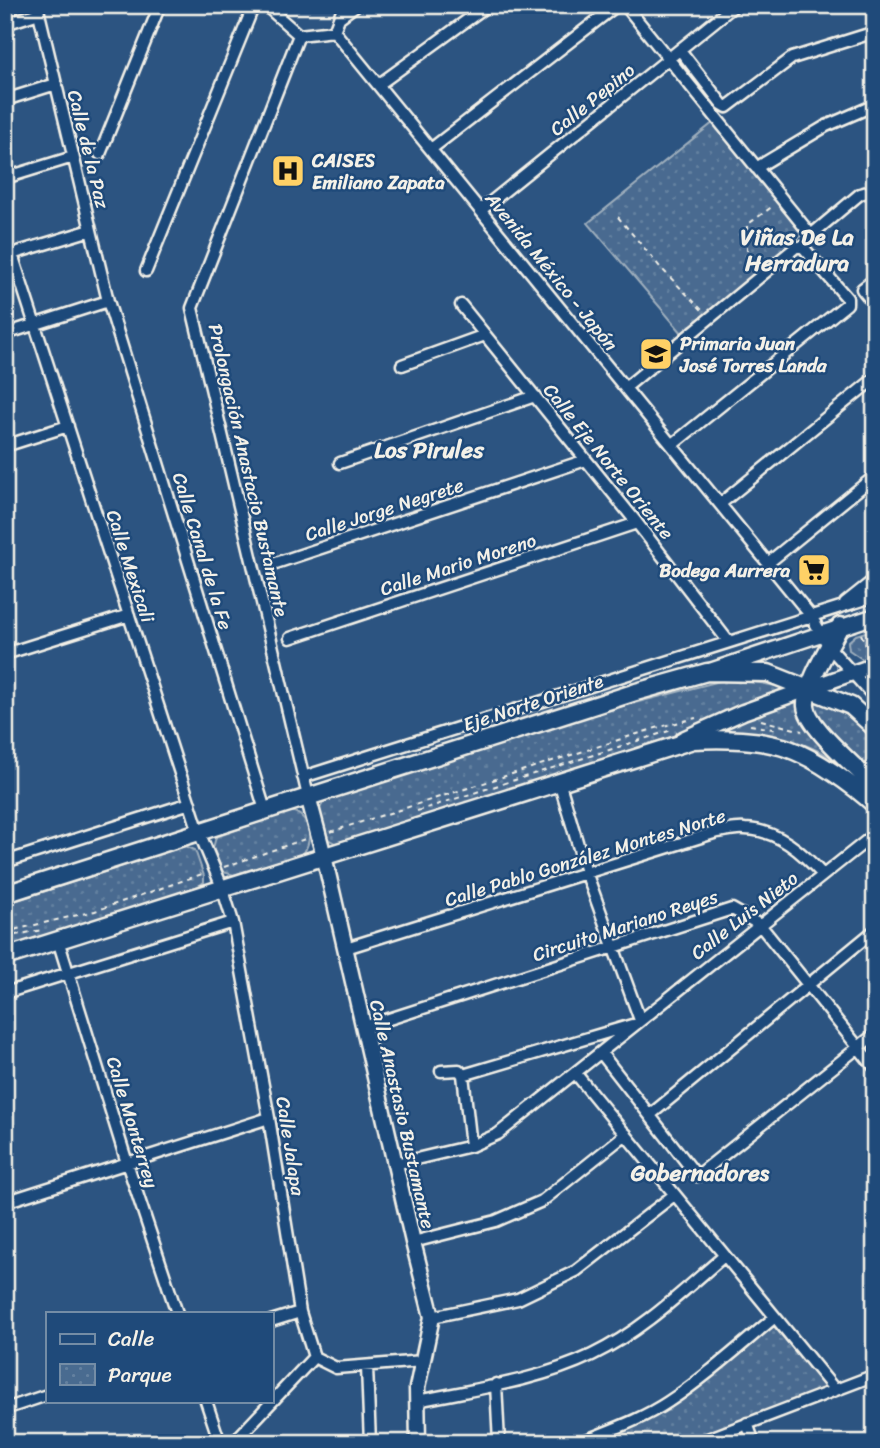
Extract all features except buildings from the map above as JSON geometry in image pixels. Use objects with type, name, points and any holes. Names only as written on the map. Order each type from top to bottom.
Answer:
[{"type":"main road","points":[[840,626],[810,688],[806,705],[813,725],[875,787]]},
{"type":"main road","name":"Eje Norte Oriente","points":[[5,894],[636,692],[707,672],[768,673],[851,706],[875,728]]},
{"type":"main road","points":[[5,957],[693,740],[726,737],[789,749],[853,784],[875,805]]},
{"type":"street","points":[[100,154],[160,5]]},
{"type":"street","points":[[146,271],[254,5]]},
{"type":"street","points":[[265,5],[299,35],[334,31],[344,5]]},
{"type":"street","points":[[340,17],[356,5]]},
{"type":"street","points":[[379,85],[488,5]]},
{"type":"street","points":[[431,149],[617,5]]},
{"type":"street","points":[[625,5],[811,235],[860,194],[875,190]]},
{"type":"street","name":"Calle Pepino","points":[[481,211],[736,5]]},
{"type":"street","points":[[869,5],[875,15]]},
{"type":"street","points":[[5,24],[38,9]]},
{"type":"street","name":"Calle de la Paz","points":[[38,9],[108,302]]},
{"type":"street","name":"Avenida México - Japón","points":[[334,31],[811,616],[829,648],[875,698]]},
{"type":"street","points":[[680,50],[727,107],[792,58],[875,32]]},
{"type":"street","name":"Prolongación Anastacio Bustamante","points":[[299,35],[192,308],[308,796]]},
{"type":"street","points":[[5,100],[56,84]]},
{"type":"street","points":[[756,168],[826,126],[875,104]]},
{"type":"street","points":[[5,178],[73,157]]},
{"type":"street","points":[[9,255],[91,230]]},
{"type":"street","points":[[625,388],[796,247],[803,247],[847,298],[847,304],[672,445]]},
{"type":"street","name":"Calle Mexicali","points":[[9,255],[35,325],[199,832],[222,887]]},
{"type":"street","points":[[875,279],[862,289],[875,305]]},
{"type":"street","points":[[5,334],[108,302]]},
{"type":"street","name":"Calle Canal de la Fe","points":[[108,302],[265,810]]},
{"type":"street","name":"Calle Eje Norte Oriente","points":[[461,305],[638,523],[728,641]]},
{"type":"street","points":[[401,365],[485,335]]},
{"type":"street","points":[[720,504],[875,378]]},
{"type":"street","points":[[340,463],[535,396]]},
{"type":"street","points":[[5,446],[68,426]]},
{"type":"street","name":"Calle Jorge Negrete","points":[[273,565],[586,460]]},
{"type":"street","points":[[768,563],[875,476]]},
{"type":"street","name":"Calle Mario Moreno","points":[[290,638],[638,523]]},
{"type":"street","points":[[841,607],[875,579]]},
{"type":"street","name":"Eje Norte Oriente","points":[[303,777],[875,596]]},
{"type":"street","points":[[5,654],[129,615]]},
{"type":"street","points":[[707,672],[875,616]]},
{"type":"street","points":[[666,747],[743,712],[850,673],[872,659]]},
{"type":"street","points":[[559,781],[586,872],[637,1022]]},
{"type":"street","name":"Calle Anastasio Bustamante","points":[[308,796],[432,1317],[417,1388],[418,1443]]},
{"type":"street","points":[[5,862],[190,803]]},
{"type":"street","name":"Calle Pablo González Montes Norte","points":[[345,948],[717,832],[746,829],[777,838],[800,850],[823,875]]},
{"type":"street","name":"Calle Luis Nieto","points":[[395,1164],[471,1146],[498,1134],[875,834]]},
{"type":"street","name":"Calle Jalapa","points":[[222,887],[233,922],[269,1118],[300,1312],[314,1356]]},
{"type":"street","name":"Circuito Mariano Reyes","points":[[363,1027],[732,909],[760,925],[875,1068]]},
{"type":"street","points":[[5,993],[233,922]]},
{"type":"street","points":[[650,1115],[875,930]]},
{"type":"street","name":"Calle Monterrey","points":[[58,940],[177,1312]]},
{"type":"street","name":"Calle Luis Nieto","points":[[463,1075],[637,1022]]},
{"type":"street","points":[[601,1053],[697,1176],[875,1034]]},
{"type":"street","points":[[441,1071],[459,1070],[463,1075],[471,1146]]},
{"type":"street","points":[[576,1074],[835,1390]]},
{"type":"street","points":[[5,1202],[269,1118]]},
{"type":"street","points":[[413,1242],[496,1221],[542,1200],[626,1134]]},
{"type":"street","points":[[432,1317],[518,1299],[576,1271],[674,1195]]},
{"type":"street","points":[[417,1401],[534,1376],[593,1355],[651,1318],[724,1256]]},
{"type":"street","points":[[273,1320],[300,1312]]},
{"type":"street","points":[[579,1443],[666,1404],[775,1317]]},
{"type":"street","points":[[273,1400],[314,1356],[336,1368],[423,1361]]},
{"type":"street","points":[[367,1367],[370,1443]]},
{"type":"street","points":[[696,1443],[875,1375]]},
{"type":"street","points":[[496,1384],[499,1443]]},
{"type":"street","points":[[5,1409],[46,1395]]},
{"type":"street","points":[[206,1402],[220,1443]]},
{"type":"street","points":[[233,1443],[271,1402]]},
{"type":"street","points":[[747,1423],[754,1443]]},
{"type":"path","points":[[747,288],[747,225],[782,199]]},
{"type":"path","points":[[618,217],[660,267],[705,314]]},
{"type":"path","points":[[860,633],[872,659]]},
{"type":"path","points":[[865,644],[875,644]]},
{"type":"path","points":[[5,932],[96,911],[306,839]]},
{"type":"green space","points":[[5,5],[30,5],[32,11],[5,19]]},
{"type":"green space","points":[[714,122],[803,234],[682,333],[588,223]]},
{"type":"green space","points":[[875,629],[875,655],[862,659],[849,650],[848,642],[856,635]]},
{"type":"green space","points":[[724,680],[765,684],[805,694],[842,712],[859,724],[875,738],[875,792],[831,758],[785,738],[735,731],[680,734],[343,842],[335,843],[326,838],[318,812],[329,799],[611,709]]},
{"type":"green space","points":[[290,811],[302,817],[308,828],[308,841],[303,854],[234,875],[223,872],[213,848],[216,837]]},
{"type":"green space","points":[[185,846],[195,850],[204,876],[204,882],[196,888],[5,949],[5,904]]},
{"type":"green space","points":[[772,1324],[827,1389],[683,1443],[593,1443],[633,1427],[668,1408]]},
{"type":"place","name":"CAISES Emiliano Zapata","points":[[288,171]]},
{"type":"place","name":"Primaria Juan José Torres Landa","points":[[656,354]]},
{"type":"place","name":"Bodega Aurrera","points":[[814,570]]},
{"type":"district","name":"Viñas De La Herradura","points":[[797,250]]},
{"type":"district","name":"Los Pirules","points":[[429,450]]},
{"type":"district","name":"Gobernadores","points":[[700,1173]]}]
